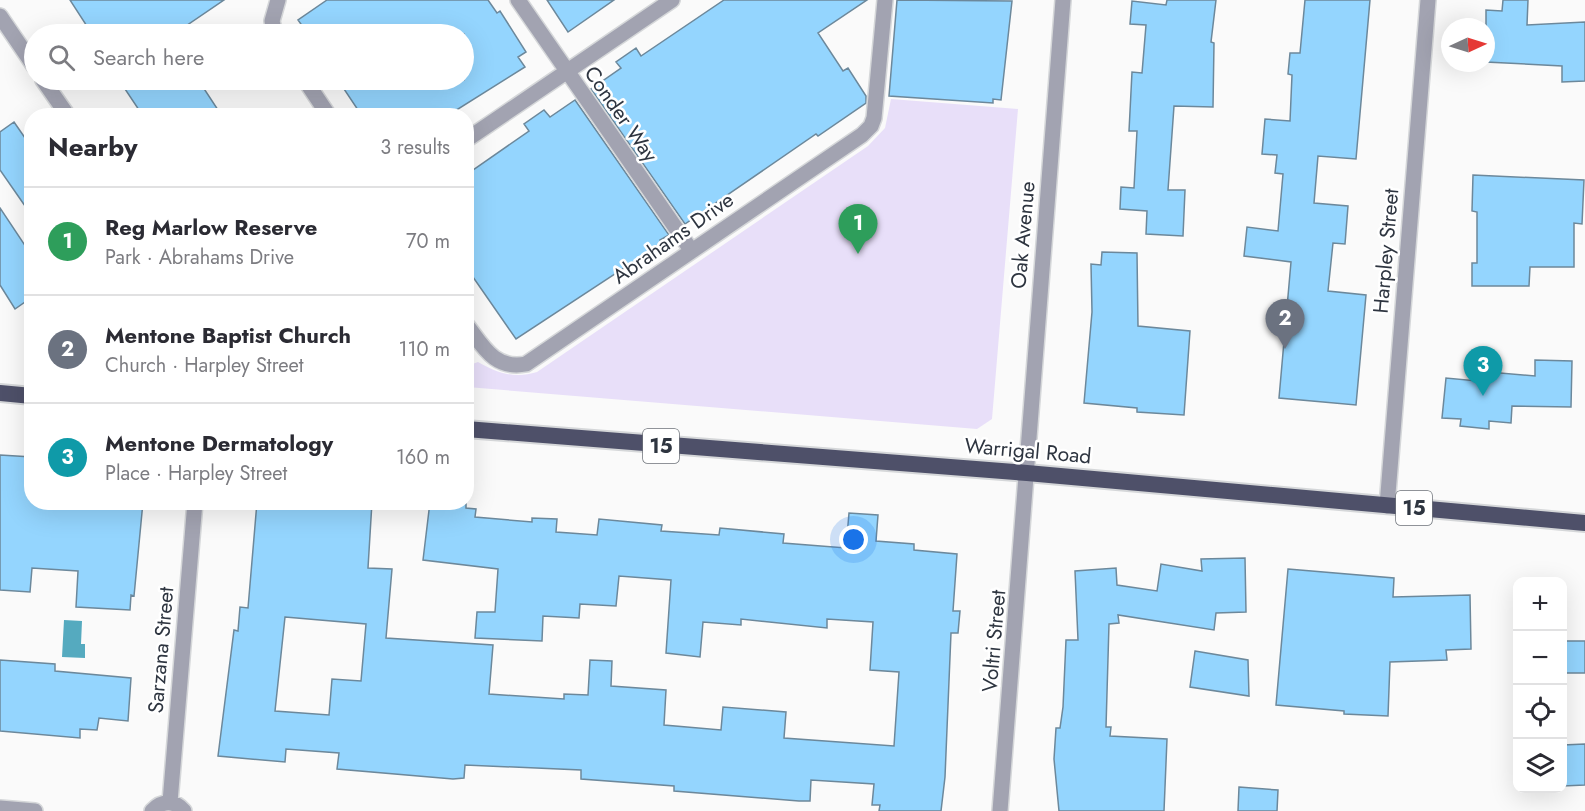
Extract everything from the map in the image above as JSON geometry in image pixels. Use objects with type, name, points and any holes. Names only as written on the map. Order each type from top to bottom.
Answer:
[{"type":"highway","points":[[0,393],[24,395]]},
{"type":"highway","name":"Warrigal Road","points":[[474,430],[1027,473],[1585,523]]},
{"type":"street","name":"Conder Way","points":[[518,0],[691,250]]},
{"type":"street","points":[[474,135],[672,0]]},
{"type":"street","name":"Abrahams Drive","points":[[474,334],[494,359],[506,365],[526,364],[871,126],[885,0]]},
{"type":"street","name":"Oak Avenue","points":[[1027,473],[1040,276],[1063,0]]},
{"type":"street","name":"Harpley Street","points":[[1387,506],[1428,0]]},
{"type":"street","points":[[275,24],[276,6]]},
{"type":"street","points":[[0,16],[24,51]]},
{"type":"street","points":[[51,90],[63,108]]},
{"type":"street","points":[[312,90],[324,108]]},
{"type":"street","name":"Voltri Street","points":[[1000,811],[1027,473]]},
{"type":"street","name":"Sarzana Street","points":[[170,802],[194,510]]},
{"type":"street","points":[[152,811],[160,804],[170,802],[179,805],[184,811]]},
{"type":"street","points":[[0,808],[35,811]]},
{"type":"shaded area","points":[[891,99],[1018,109],[992,419],[977,429],[474,388],[474,363],[478,362],[506,374],[521,375],[537,372],[868,146],[885,128]]},
{"type":"water","points":[[64,620],[82,621],[81,644],[85,644],[85,658],[62,657]]},
{"type":"building","points":[[70,0],[224,0],[189,24],[86,24]]},
{"type":"building","points":[[327,0],[488,0],[497,13],[500,11],[526,52],[518,57],[525,67],[460,108],[357,108],[345,90],[474,90],[474,24],[301,24],[298,20]]},
{"type":"building","points":[[547,0],[614,0],[568,32]]},
{"type":"building","points":[[724,0],[867,0],[818,33],[843,71],[848,68],[866,96],[866,103],[818,136],[816,134],[685,224],[591,89],[621,68],[616,62],[636,48],[641,56]]},
{"type":"building","points":[[897,0],[1012,1],[1001,100],[993,99],[993,103],[889,96]]},
{"type":"building","points":[[1167,0],[1216,0],[1211,42],[1214,43],[1213,107],[1174,106],[1168,190],[1185,190],[1183,236],[1146,234],[1147,211],[1120,209],[1121,187],[1134,188],[1137,131],[1129,131],[1132,72],[1142,73],[1146,25],[1130,24],[1132,1],[1166,5]]},
{"type":"building","points":[[1305,0],[1370,0],[1356,159],[1318,156],[1314,203],[1348,206],[1345,244],[1333,243],[1328,291],[1366,295],[1356,405],[1279,398],[1291,262],[1244,256],[1247,227],[1278,231],[1283,174],[1275,173],[1277,155],[1262,154],[1265,119],[1290,121],[1292,75],[1288,74],[1290,53],[1300,53]]},
{"type":"building","points":[[1503,0],[1528,0],[1527,25],[1585,22],[1585,81],[1562,82],[1562,66],[1495,62],[1495,18],[1486,18],[1486,10],[1502,11]]},
{"type":"building","points":[[126,90],[205,90],[217,108],[138,108]]},
{"type":"building","points":[[575,100],[669,235],[660,240],[662,243],[516,339],[474,279],[474,169],[529,131],[524,124],[544,110],[550,117]]},
{"type":"building","points":[[14,122],[24,136],[24,204],[0,170],[0,132]]},
{"type":"building","points":[[1473,175],[1584,180],[1582,224],[1574,223],[1574,267],[1530,267],[1529,286],[1472,286],[1472,263],[1477,263],[1477,212],[1472,211]]},
{"type":"building","points":[[0,208],[24,244],[24,303],[15,309],[0,285]]},
{"type":"building","points":[[1102,252],[1137,253],[1138,326],[1190,331],[1184,415],[1137,412],[1137,408],[1084,403],[1092,312],[1091,264],[1101,265]]},
{"type":"building","points":[[1535,360],[1572,361],[1571,407],[1512,406],[1511,423],[1489,421],[1489,429],[1460,426],[1461,419],[1442,418],[1446,378],[1488,382],[1489,372],[1535,376]]},
{"type":"building","points":[[0,455],[24,456],[24,510],[142,510],[134,596],[131,595],[130,610],[76,607],[78,571],[32,568],[30,592],[0,590]]},
{"type":"building","points":[[476,509],[475,517],[532,522],[532,518],[557,519],[556,532],[597,535],[599,519],[662,525],[661,531],[719,535],[720,528],[784,534],[783,543],[846,548],[849,513],[878,515],[876,541],[914,544],[914,550],[957,554],[953,611],[960,611],[958,633],[951,633],[945,777],[941,811],[879,811],[880,805],[872,805],[874,784],[811,780],[810,801],[799,801],[674,791],[674,786],[581,779],[581,770],[465,765],[464,778],[453,779],[337,769],[339,753],[286,749],[285,762],[218,756],[234,630],[238,631],[240,607],[248,608],[256,510],[372,510],[368,568],[392,569],[386,638],[493,645],[489,694],[564,699],[564,694],[588,695],[590,660],[612,661],[611,686],[666,690],[664,725],[721,730],[723,707],[786,712],[784,738],[894,746],[899,672],[870,670],[873,622],[827,619],[827,628],[741,619],[741,625],[703,622],[700,657],[666,653],[671,580],[619,576],[616,606],[580,604],[579,618],[543,616],[542,641],[475,638],[477,612],[495,612],[498,569],[423,560],[429,510]],"holes":[[[285,617],[366,624],[361,681],[332,679],[329,715],[275,711]]]},
{"type":"building","points":[[1245,558],[1246,612],[1216,613],[1214,630],[1118,615],[1119,623],[1109,624],[1106,727],[1111,727],[1110,736],[1167,739],[1164,811],[1059,811],[1054,759],[1056,728],[1060,728],[1063,707],[1066,640],[1078,640],[1075,571],[1116,568],[1117,585],[1157,591],[1161,564],[1202,571],[1201,559]]},
{"type":"building","points":[[1288,569],[1394,578],[1393,597],[1470,595],[1471,649],[1446,650],[1447,660],[1390,662],[1388,716],[1344,714],[1344,711],[1276,705]]},
{"type":"building","points":[[1567,641],[1585,641],[1585,673],[1567,673]]},
{"type":"building","points":[[1195,651],[1248,660],[1249,696],[1190,687]]},
{"type":"building","points":[[0,660],[55,664],[55,671],[131,678],[128,721],[99,718],[97,730],[80,729],[80,738],[0,731]]},
{"type":"building","points":[[1585,744],[1585,785],[1567,786],[1567,745]]},
{"type":"building","points":[[1239,787],[1278,790],[1277,811],[1238,811]]},
{"type":"place","name":"Reg Marlow Reserve","points":[[858,254]]},
{"type":"place","name":"Mentone Baptist Church","points":[[1285,349]]},
{"type":"place","name":"Mentone Dermatology","points":[[1483,396]]}]
